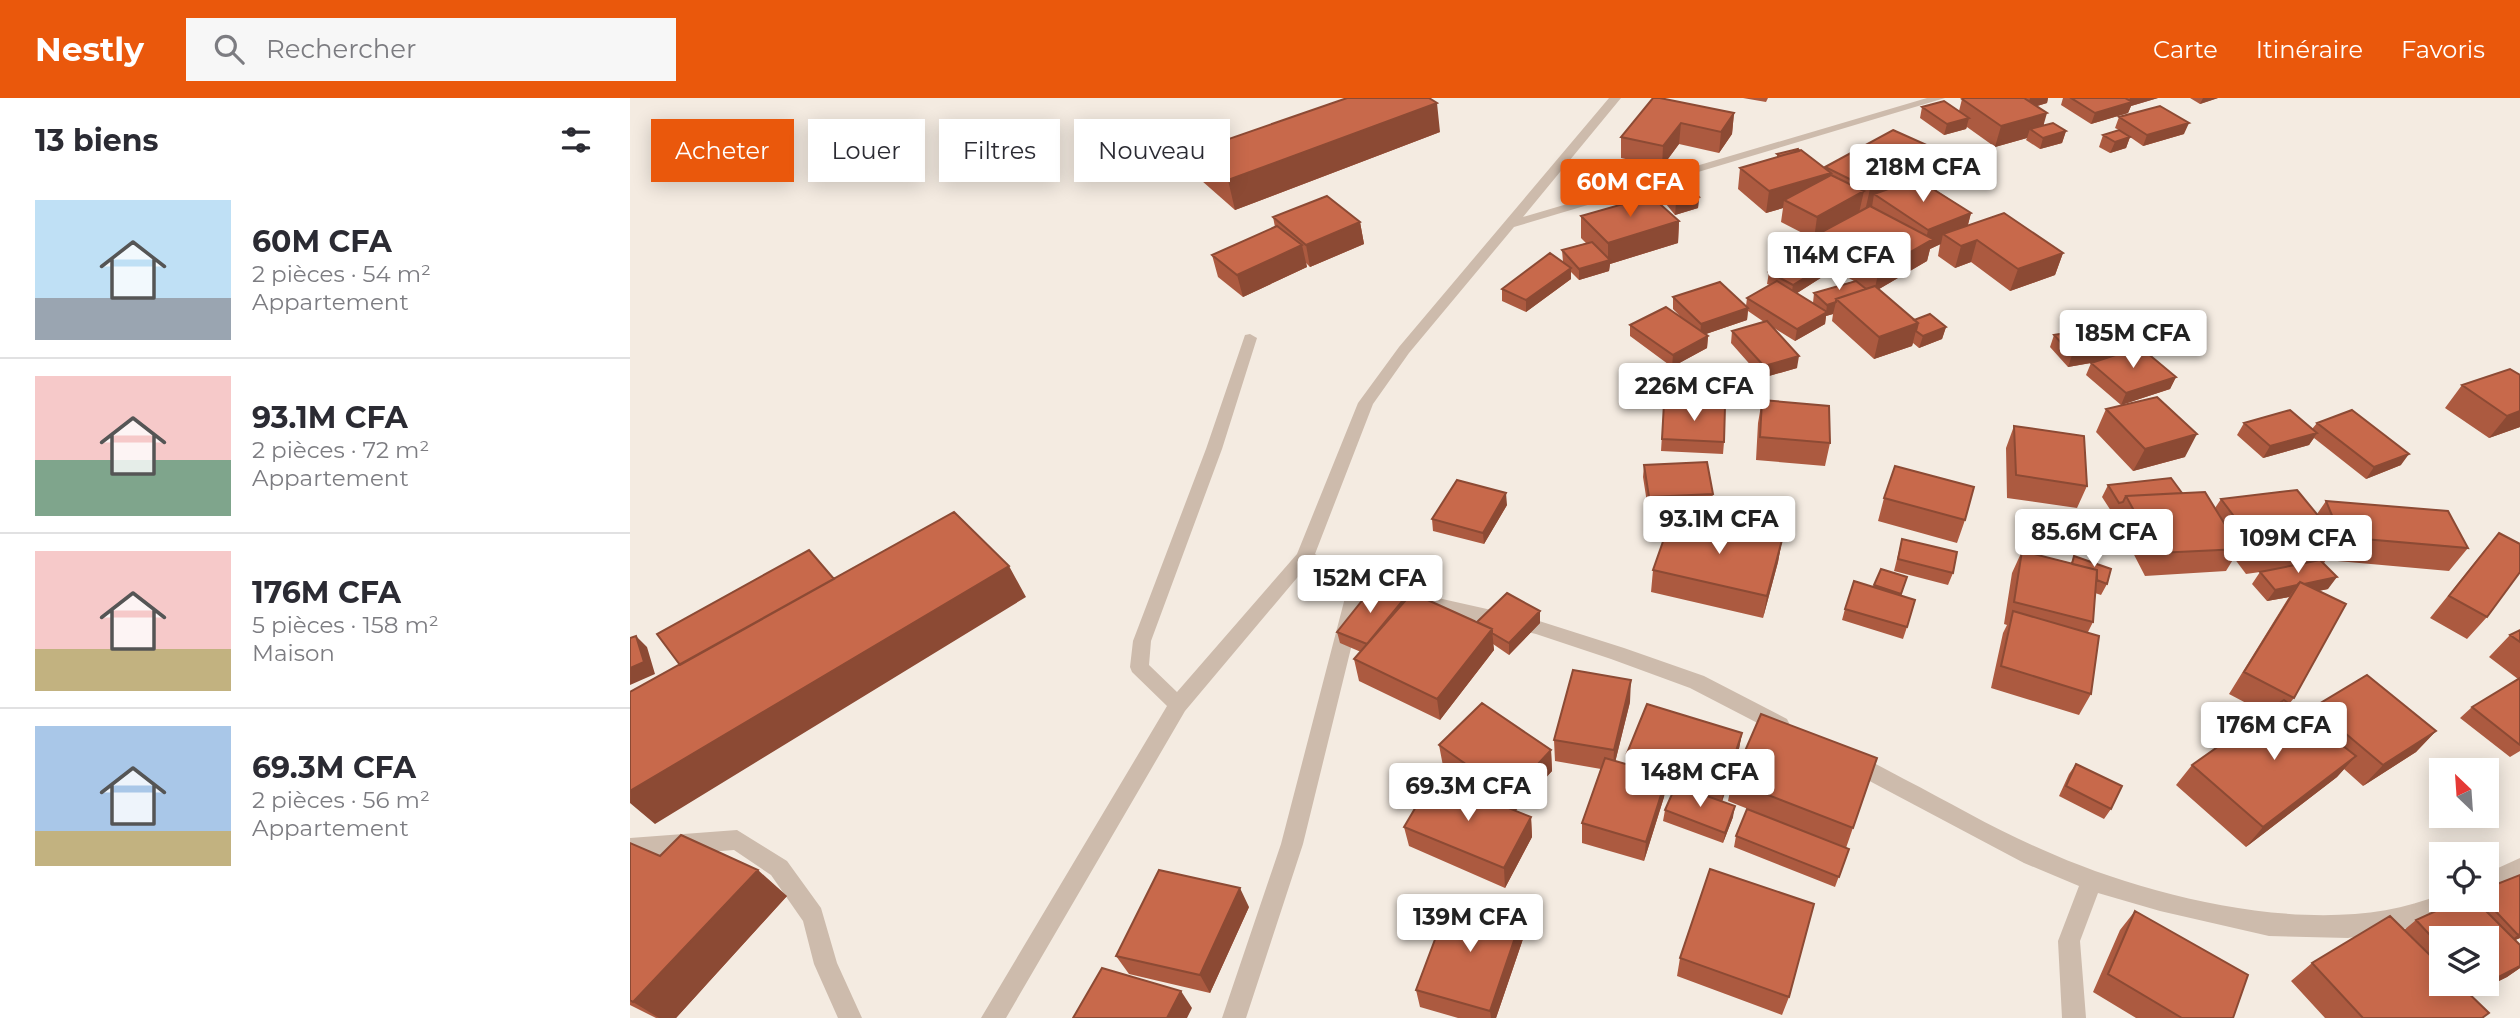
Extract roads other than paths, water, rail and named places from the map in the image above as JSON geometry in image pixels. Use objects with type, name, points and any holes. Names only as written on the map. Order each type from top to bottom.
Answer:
[{"type":"street","points":[[993,1018],[1178,705],[1305,557],[1366,403],[1404,350],[1615,98]]},
{"type":"street","points":[[1511,224],[1939,98]]},
{"type":"street","points":[[1178,705],[1139,667],[1142,641],[1214,449],[1250,338]]},
{"type":"street","points":[[1305,557],[1357,587],[1536,627],[1617,653],[1697,682],[1797,733]]},
{"type":"street","points":[[1234,1018],[1292,844],[1357,587]]},
{"type":"street","points":[[1834,752],[2032,856],[2092,881],[2160,901],[2269,925],[2348,927],[2419,915],[2429,911]]},
{"type":"street","points":[[630,848],[737,840],[779,868],[813,916],[826,964],[850,1018]]},
{"type":"street","points":[[2499,878],[2520,868]]},
{"type":"street","points":[[2074,1018],[2069,941],[2092,881]]}]
